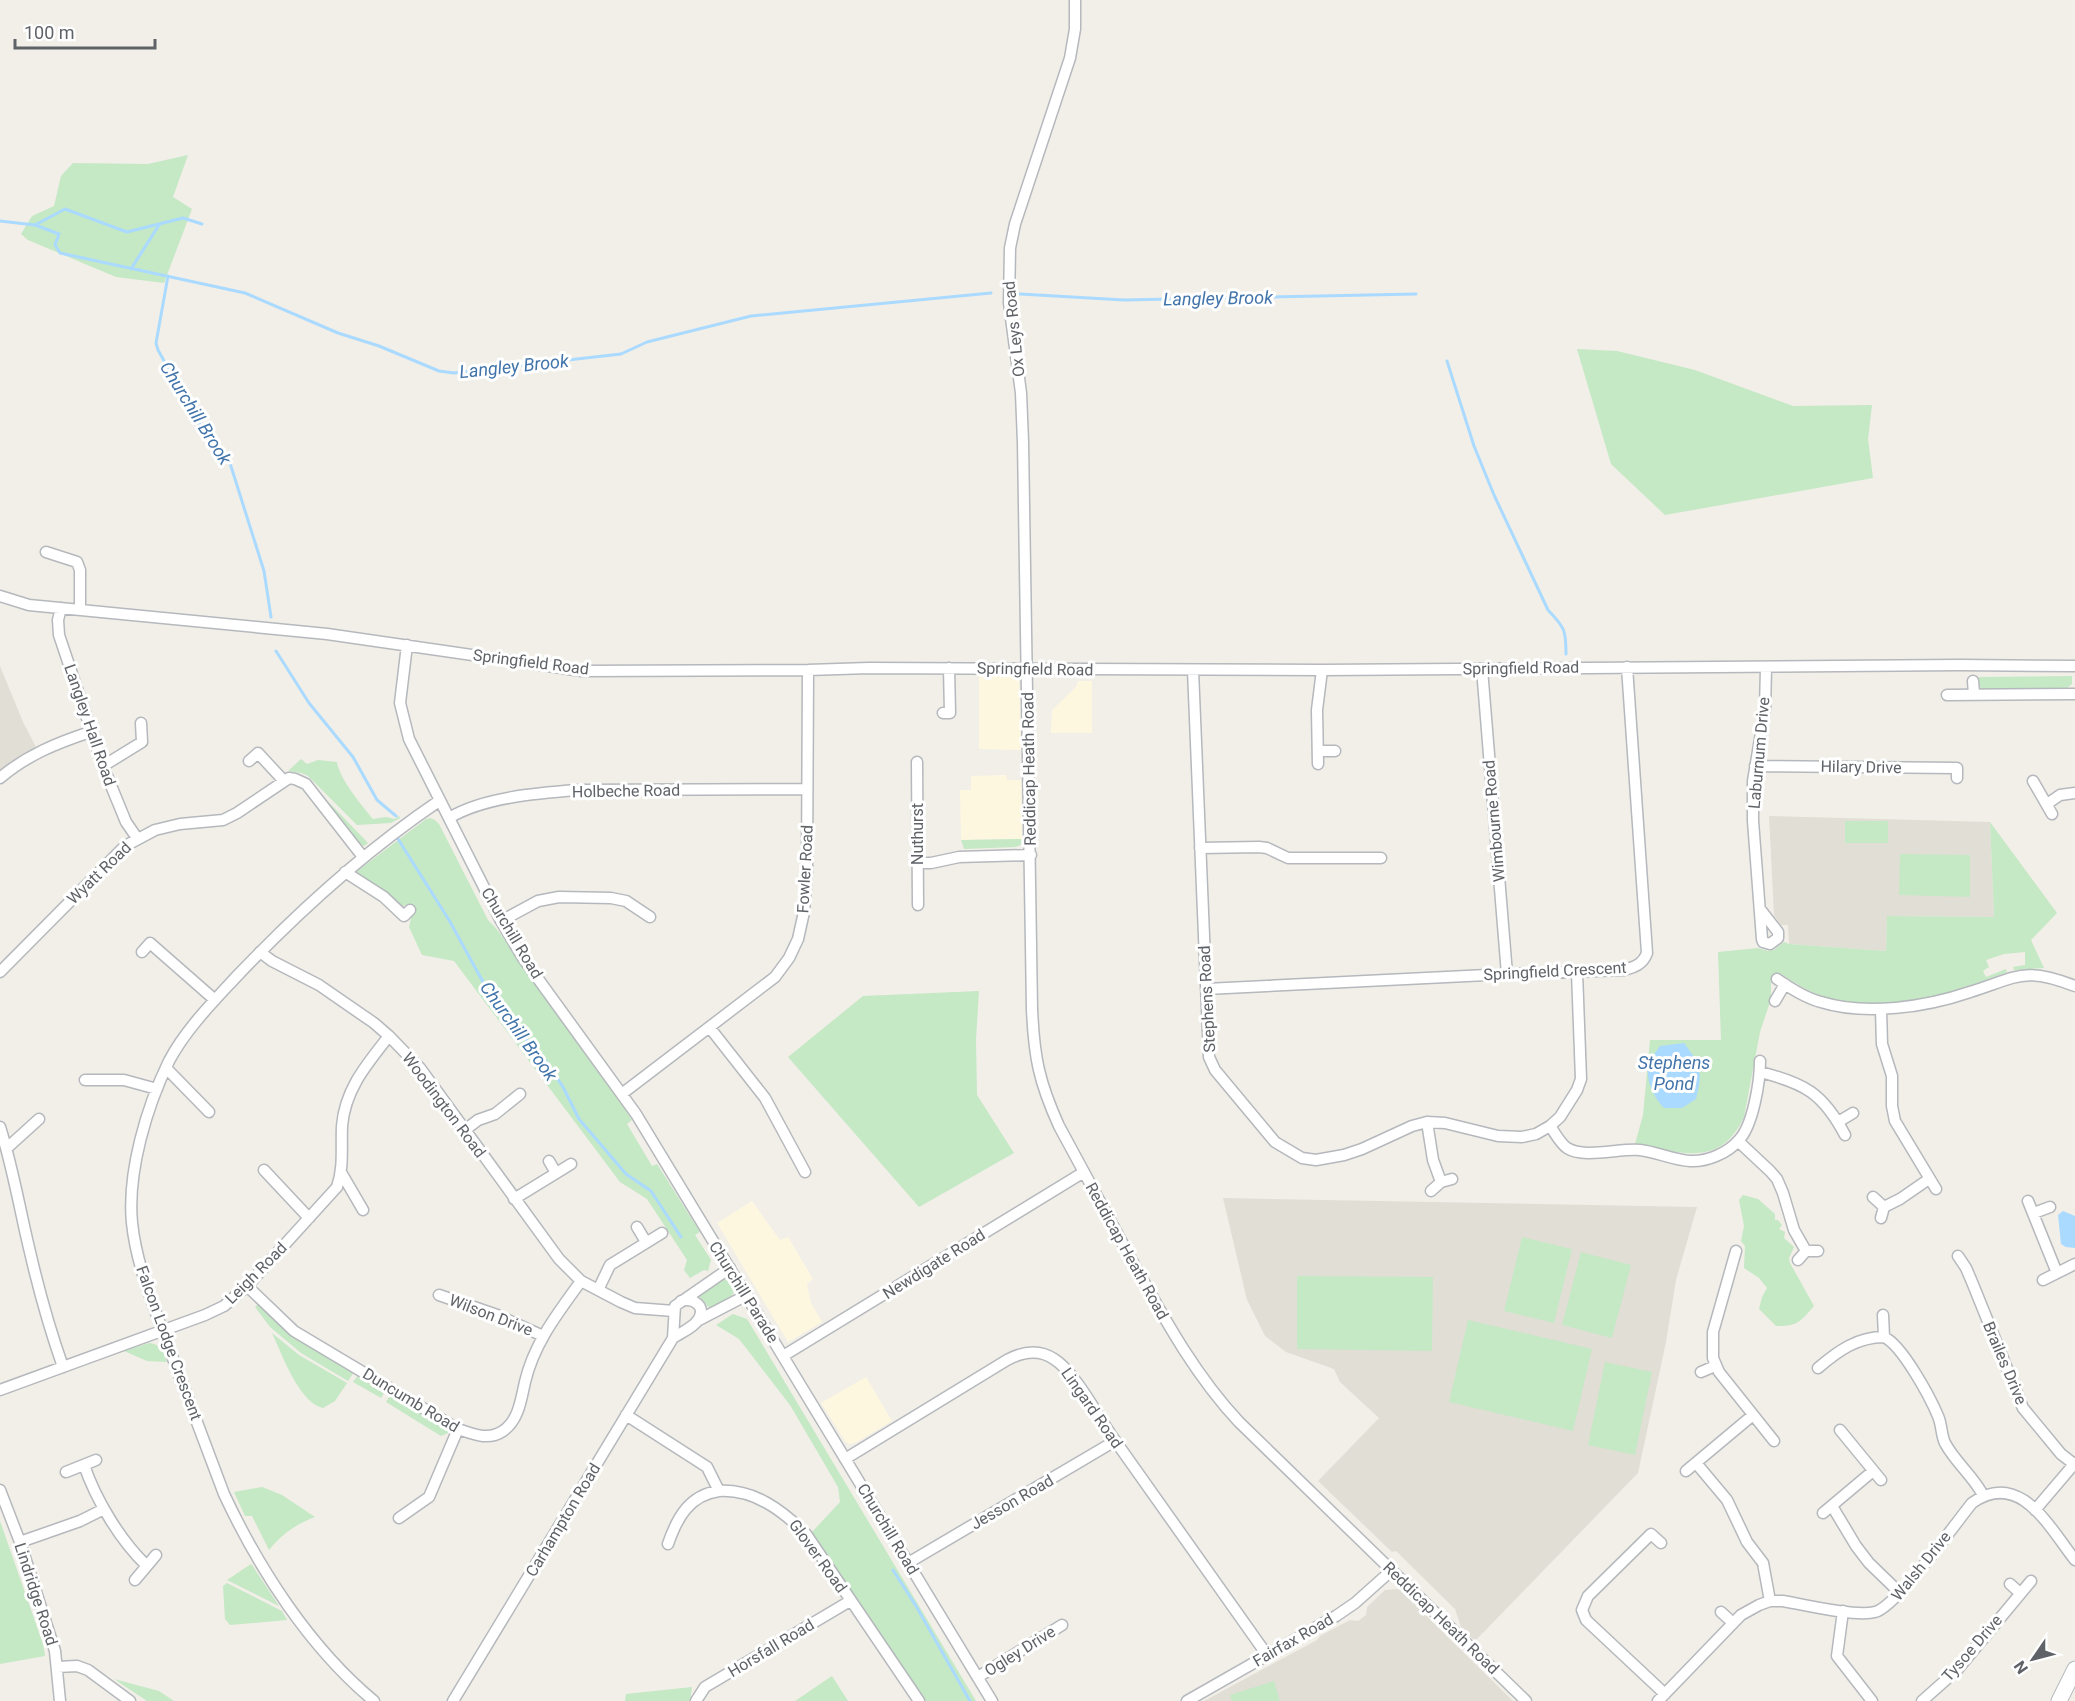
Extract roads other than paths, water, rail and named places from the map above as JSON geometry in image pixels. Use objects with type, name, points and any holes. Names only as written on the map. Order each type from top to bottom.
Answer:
[{"type":"main road","points":[[2059,1701],[2075,1669]]},
{"type":"street","name":"Ox Leys Road","points":[[1027,668],[1021,393],[1009,303],[1010,248],[1017,216],[1070,58],[1075,28],[1075,0]]},
{"type":"street","points":[[46,552],[77,561],[81,570],[80,610]]},
{"type":"street","name":"Springfield Road","points":[[0,596],[29,605],[252,626],[407,645],[582,671],[2075,666]]},
{"type":"street","name":"Langley Hall Road","points":[[61,608],[58,620],[59,635],[90,732],[126,822],[137,838]]},
{"type":"street","name":"Churchill Road","points":[[407,645],[401,697],[404,724],[408,739],[439,801],[501,921],[523,958],[622,1093],[704,1227]]},
{"type":"street","name":"Springfield Crescent","points":[[1206,989],[1634,968],[1645,959],[1647,953],[1627,667]]},
{"type":"street","points":[[943,713],[950,713],[949,668]]},
{"type":"street","name":"Reddicap Heath Road","points":[[1027,668],[1032,1009],[1036,1058],[1045,1096],[1158,1307],[1221,1404],[1526,1701]]},
{"type":"street","name":"Laburnum Drive","points":[[1760,909],[1753,822],[1755,766],[1765,709],[1766,668]]},
{"type":"street","name":"Wimbourne Road","points":[[1482,669],[1507,974]]},
{"type":"street","name":"Fowler Road","points":[[622,1093],[775,977],[789,958],[798,939],[807,882],[808,670]]},
{"type":"street","name":"Stephens Road","points":[[1193,670],[1208,1047],[1209,1057],[1215,1070],[1275,1142],[1302,1158],[1316,1160],[1344,1155],[1412,1126],[1427,1122],[1445,1123],[1498,1136],[1522,1137],[1536,1134],[1550,1126]]},
{"type":"street","points":[[1318,764],[1317,710],[1322,670]]},
{"type":"street","points":[[1973,681],[1974,694]]},
{"type":"street","points":[[1947,695],[2075,694]]},
{"type":"street","points":[[103,766],[142,742],[141,723]]},
{"type":"street","points":[[0,778],[25,759],[46,748],[90,732]]},
{"type":"street","points":[[1318,751],[1335,751]]},
{"type":"street","points":[[249,761],[258,753],[284,781],[289,778],[306,784],[363,857]]},
{"type":"street","name":"Nuthurst","points":[[917,762],[918,905]]},
{"type":"street","name":"Hilary Drive","points":[[1755,766],[1957,768],[1958,778]]},
{"type":"street","name":"Wyatt Road","points":[[0,972],[125,846],[155,830],[180,824],[223,820],[284,781]]},
{"type":"street","points":[[2033,781],[2050,809],[2060,795],[2075,793]]},
{"type":"street","name":"Holbeche Road","points":[[448,818],[466,809],[489,803],[548,792],[807,789]]},
{"type":"street","name":"Falcon Lodge Crescent","points":[[374,1701],[356,1686],[320,1647],[257,1559],[224,1494],[144,1281],[132,1223],[132,1197],[142,1135],[157,1089],[166,1068],[190,1029],[302,909],[363,857],[439,801]]},
{"type":"street","points":[[1200,848],[1258,847],[1267,848],[1287,858],[1374,861]]},
{"type":"street","points":[[916,863],[931,863],[959,857],[1030,855]]},
{"type":"street","points":[[345,872],[384,897],[404,916],[410,910]]},
{"type":"street","points":[[501,921],[538,901],[559,897],[611,898],[626,901],[650,917]]},
{"type":"street","points":[[142,952],[150,943],[215,1000]]},
{"type":"street","name":"Woodington Road","points":[[260,952],[272,961],[320,985],[389,1036],[420,1068],[559,1259],[581,1281],[598,1290]]},
{"type":"street","points":[[1577,972],[1581,1079],[1566,1107],[1550,1126],[1569,1149],[1578,1152],[1639,1150],[1689,1161],[1716,1156],[1739,1142],[1744,1132],[1752,1111],[1760,1067],[1807,1088],[1827,1107],[1845,1135]]},
{"type":"street","points":[[1775,1001],[1781,981],[1821,1002],[1881,1010],[1968,993],[2016,975],[2044,976],[2075,986]]},
{"type":"street","points":[[1881,1010],[1882,1044],[1892,1076],[1892,1106],[1895,1121],[1936,1190]]},
{"type":"street","points":[[710,1028],[765,1098],[805,1172]]},
{"type":"street","points":[[363,1210],[342,1174],[342,1124],[346,1103],[354,1083],[389,1036]]},
{"type":"street","points":[[166,1068],[209,1112]]},
{"type":"street","points":[[85,1080],[124,1080],[157,1089]]},
{"type":"street","points":[[465,1130],[478,1120],[495,1114],[520,1094]]},
{"type":"street","points":[[1838,1122],[1853,1113]]},
{"type":"street","points":[[7,1148],[39,1119]]},
{"type":"street","points":[[1427,1122],[1433,1160],[1446,1181],[1431,1191]]},
{"type":"street","points":[[0,1127],[7,1148],[30,1253],[63,1367]]},
{"type":"street","points":[[1739,1142],[1777,1179],[1802,1256],[1818,1251]]},
{"type":"street","points":[[549,1161],[556,1173]]},
{"type":"street","points":[[514,1198],[571,1164]]},
{"type":"street","points":[[264,1170],[309,1218]]},
{"type":"street","name":"Newdigate Road","points":[[783,1356],[1084,1172]]},
{"type":"street","name":"Leigh Road","points":[[0,1390],[220,1308],[247,1286],[309,1218],[337,1187],[342,1174]]},
{"type":"street","points":[[1873,1197],[1883,1212],[1929,1179]]},
{"type":"street","points":[[2028,1201],[2057,1274]]},
{"type":"street","points":[[2034,1214],[2050,1207]]},
{"type":"street","points":[[638,1227],[646,1242]]},
{"type":"street","name":"Churchill Parade","points":[[704,1227],[783,1356]]},
{"type":"street","points":[[662,1233],[610,1265],[598,1290],[635,1308],[674,1314]]},
{"type":"street","points":[[1736,1251],[1736,1275],[1713,1332],[1715,1366],[1774,1441]]},
{"type":"street","name":"Brailes Drive","points":[[1958,1256],[1972,1282],[2023,1408],[2061,1454],[2074,1464]]},
{"type":"street","points":[[2043,1281],[2075,1264]]},
{"type":"street","points":[[674,1314],[681,1301],[730,1268]]},
{"type":"street","name":"Duncumb Road","points":[[247,1286],[294,1331],[458,1430],[480,1436],[492,1436],[503,1431],[510,1424],[518,1410],[526,1378],[543,1336],[581,1281]]},
{"type":"street","points":[[1961,1286],[1972,1282]]},
{"type":"street","name":"Wilson Drive","points":[[439,1295],[543,1336]]},
{"type":"street","name":"Carhampton Road","points":[[453,1701],[673,1338],[747,1295]]},
{"type":"street","points":[[674,1314],[680,1324],[694,1324],[701,1312],[697,1304],[690,1299],[681,1301]]},
{"type":"street","name":"Carhampton Road","points":[[673,1338],[674,1314]]},
{"type":"street","points":[[1883,1315],[1884,1337]]},
{"type":"street","points":[[1827,1365],[1846,1346],[1869,1338],[1884,1337],[1891,1340],[1901,1351],[1936,1412],[1945,1442],[1976,1481],[1983,1495],[1998,1492],[2012,1493],[2026,1500],[2075,1560]]},
{"type":"street","name":"Lingard Road","points":[[845,1459],[1016,1355],[1030,1352],[1045,1354],[1056,1359],[1065,1368],[1267,1656]]},
{"type":"street","name":"Churchill Road","points":[[783,1356],[992,1701]]},
{"type":"street","points":[[1701,1372],[1715,1366]]},
{"type":"street","points":[[626,1415],[707,1467],[718,1491],[709,1492],[686,1506],[675,1524],[668,1544]]},
{"type":"street","points":[[1686,1471],[1753,1415]]},
{"type":"street","points":[[399,1518],[429,1497],[458,1430]]},
{"type":"street","points":[[1823,1513],[1877,1476],[1840,1430]]},
{"type":"street","name":"Jesson Road","points":[[908,1563],[1115,1441]]},
{"type":"street","points":[[66,1472],[96,1460]]},
{"type":"street","points":[[1696,1463],[1727,1500],[1747,1542],[1763,1563],[1770,1602]]},
{"type":"street","points":[[2035,1510],[2074,1464]]},
{"type":"street","points":[[84,1466],[104,1509],[136,1555],[146,1565]]},
{"type":"street","name":"Lindridge Road","points":[[0,1490],[20,1542],[55,1651],[60,1701]]},
{"type":"street","name":"Glover Road","points":[[718,1491],[733,1490],[772,1505],[787,1515],[806,1534],[919,1701]]},
{"type":"street","name":"Walsh Drive","points":[[1661,1697],[1747,1610],[1770,1602],[1783,1601],[1863,1614],[1883,1609],[1900,1593],[1972,1503],[1983,1495]]},
{"type":"street","points":[[1832,1506],[1869,1563],[1900,1593]]},
{"type":"street","points":[[20,1542],[80,1521],[104,1509]]},
{"type":"street","points":[[1661,1543],[1651,1534],[1588,1596],[1582,1610],[1586,1620],[1661,1697]]},
{"type":"street","points":[[135,1580],[156,1555]]},
{"type":"street","name":"Fairfax Road","points":[[1187,1701],[1355,1603],[1392,1570]]},
{"type":"street","name":"Tysoe Drive","points":[[1922,1701],[1957,1670],[2031,1581]]},
{"type":"street","points":[[2010,1584],[2020,1593]]},
{"type":"street","name":"Horsfall Road","points":[[696,1701],[705,1687],[850,1601]]},
{"type":"street","points":[[1843,1611],[1837,1656],[1872,1701]]},
{"type":"street","points":[[1721,1612],[1733,1623]]},
{"type":"street","name":"Ogley Drive","points":[[978,1677],[1062,1625]]},
{"type":"street","points":[[57,1668],[77,1666],[88,1670],[130,1701]]},
{"type":"water","name":"Stephens Pond","points":[[1684,1043],[1699,1069],[1696,1099],[1682,1108],[1664,1108],[1651,1087],[1648,1075],[1649,1063],[1660,1046]]},
{"type":"water","points":[[2063,1211],[2075,1216],[2075,1248],[2061,1244],[2058,1215]]},
{"type":"waterway","points":[[35,225],[65,209],[127,232],[183,218],[202,224]]},
{"type":"waterway","name":"Langley Brook","points":[[0,221],[35,225],[59,234],[55,245],[60,253],[245,293],[338,333],[379,346],[439,371],[454,373],[621,354],[647,342],[751,316],[991,293]]},
{"type":"waterway","points":[[131,269],[159,225]]},
{"type":"waterway","name":"Churchill Brook","points":[[168,276],[156,343],[158,350],[200,425],[229,460],[264,571],[271,617]]},
{"type":"waterway","name":"Langley Brook","points":[[1020,294],[1124,300],[1416,294]]},
{"type":"waterway","points":[[1447,361],[1474,446],[1494,495],[1548,610],[1563,630],[1566,654]]},
{"type":"waterway","name":"Churchill Brook","points":[[276,651],[309,703],[353,757],[377,800],[396,816]]},
{"type":"waterway","name":"Churchill Brook","points":[[398,839],[449,920],[494,1002],[543,1057],[563,1087],[579,1119],[626,1174],[651,1191],[681,1237]]},
{"type":"waterway","name":"Churchill Brook","points":[[893,1570],[970,1701]]}]
